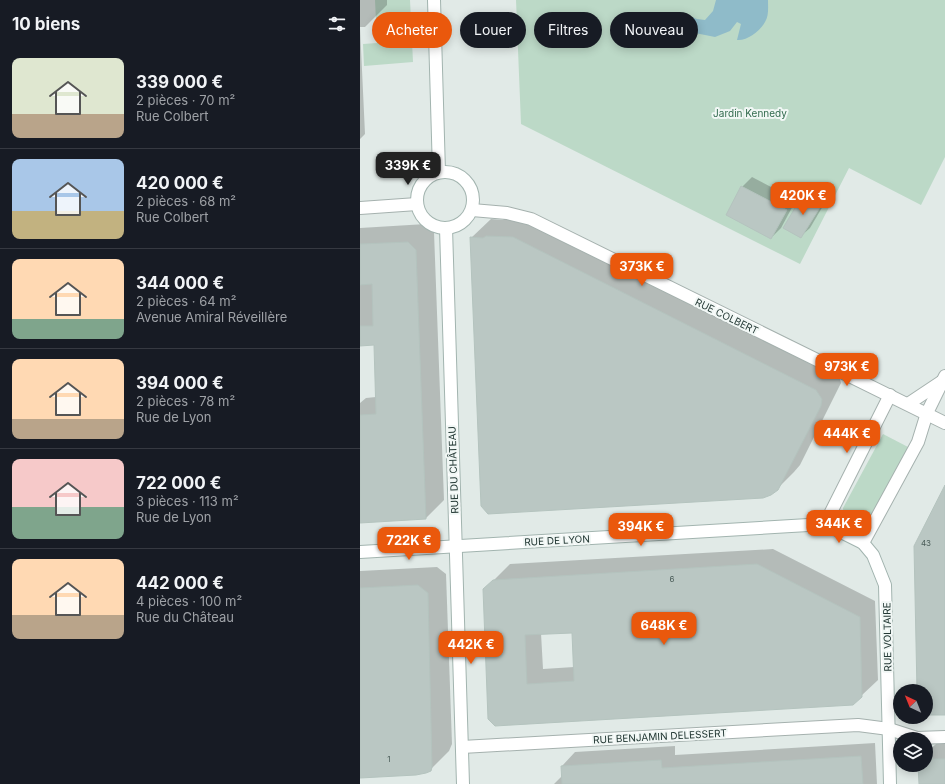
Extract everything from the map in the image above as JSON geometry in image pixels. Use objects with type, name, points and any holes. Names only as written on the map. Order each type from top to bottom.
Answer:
[{"type":"street","points":[[434,0],[439,172]]},
{"type":"street","points":[[439,172],[453,172],[465,179],[473,193],[472,210],[468,217],[462,223],[446,228],[430,224],[423,218],[417,204],[420,186],[428,177],[439,172]]},
{"type":"street","points":[[360,208],[417,204]]},
{"type":"street","name":"RUE COLBERT","points":[[472,210],[507,213],[531,219],[945,423]]},
{"type":"street","name":"RUE DU CHÂTEAU","points":[[446,228],[463,784]]},
{"type":"street","points":[[890,395],[825,524],[863,543],[918,442],[927,413],[944,379]]},
{"type":"street","points":[[908,404],[944,379]]},
{"type":"street","name":"RUE DE LYON","points":[[360,552],[825,524]]},
{"type":"street","name":"RUE VOLTAIRE","points":[[863,543],[873,555],[885,585],[890,784]]},
{"type":"street","name":"RUE BENJAMIN DELESSERT","points":[[462,747],[858,725],[889,729],[917,738],[945,737]]},
{"type":"green space","points":[[375,0],[410,0],[411,12],[376,12]]},
{"type":"green space","name":"Jardin Kennedy","points":[[516,0],[945,0],[945,157],[921,205],[849,168],[800,264],[521,124],[518,48],[526,48],[526,12],[516,12]]},
{"type":"green space","points":[[372,43],[372,48],[412,48],[413,62],[364,66],[363,44]]},
{"type":"green space","points":[[883,434],[908,447],[869,522],[858,527],[853,527],[844,519],[843,508]]},
{"type":"water","points":[[716,0],[768,0],[767,17],[763,25],[757,32],[741,40],[737,40],[741,24],[737,22],[730,31],[715,37],[698,34],[698,19],[705,20],[713,11]]},
{"type":"building","points":[[741,186],[787,210],[771,239],[726,215]]},
{"type":"building","points":[[804,193],[822,204],[801,238],[783,228]]},
{"type":"building","points":[[486,236],[513,237],[816,390],[822,399],[821,406],[778,490],[763,498],[488,514],[481,506],[470,237],[483,238]]},
{"type":"building","points":[[408,242],[416,250],[426,519],[360,523],[360,415],[376,414],[374,345],[360,346],[360,326],[373,326],[372,284],[360,285],[360,244]]},
{"type":"building","points":[[945,485],[945,715],[933,715],[933,684],[917,684],[914,546]]},
{"type":"building","points":[[757,564],[860,617],[862,697],[853,705],[495,726],[488,719],[483,589],[493,580]],"holes":[[[572,633],[574,681],[527,684],[525,635]]]},
{"type":"building","points":[[418,585],[428,593],[431,771],[416,775],[360,778],[360,588]]},
{"type":"building","points":[[861,756],[863,784],[562,784],[561,766],[661,760],[662,768]]},
{"type":"building","points":[[933,759],[945,759],[945,784],[919,784],[918,772],[933,772]]}]
